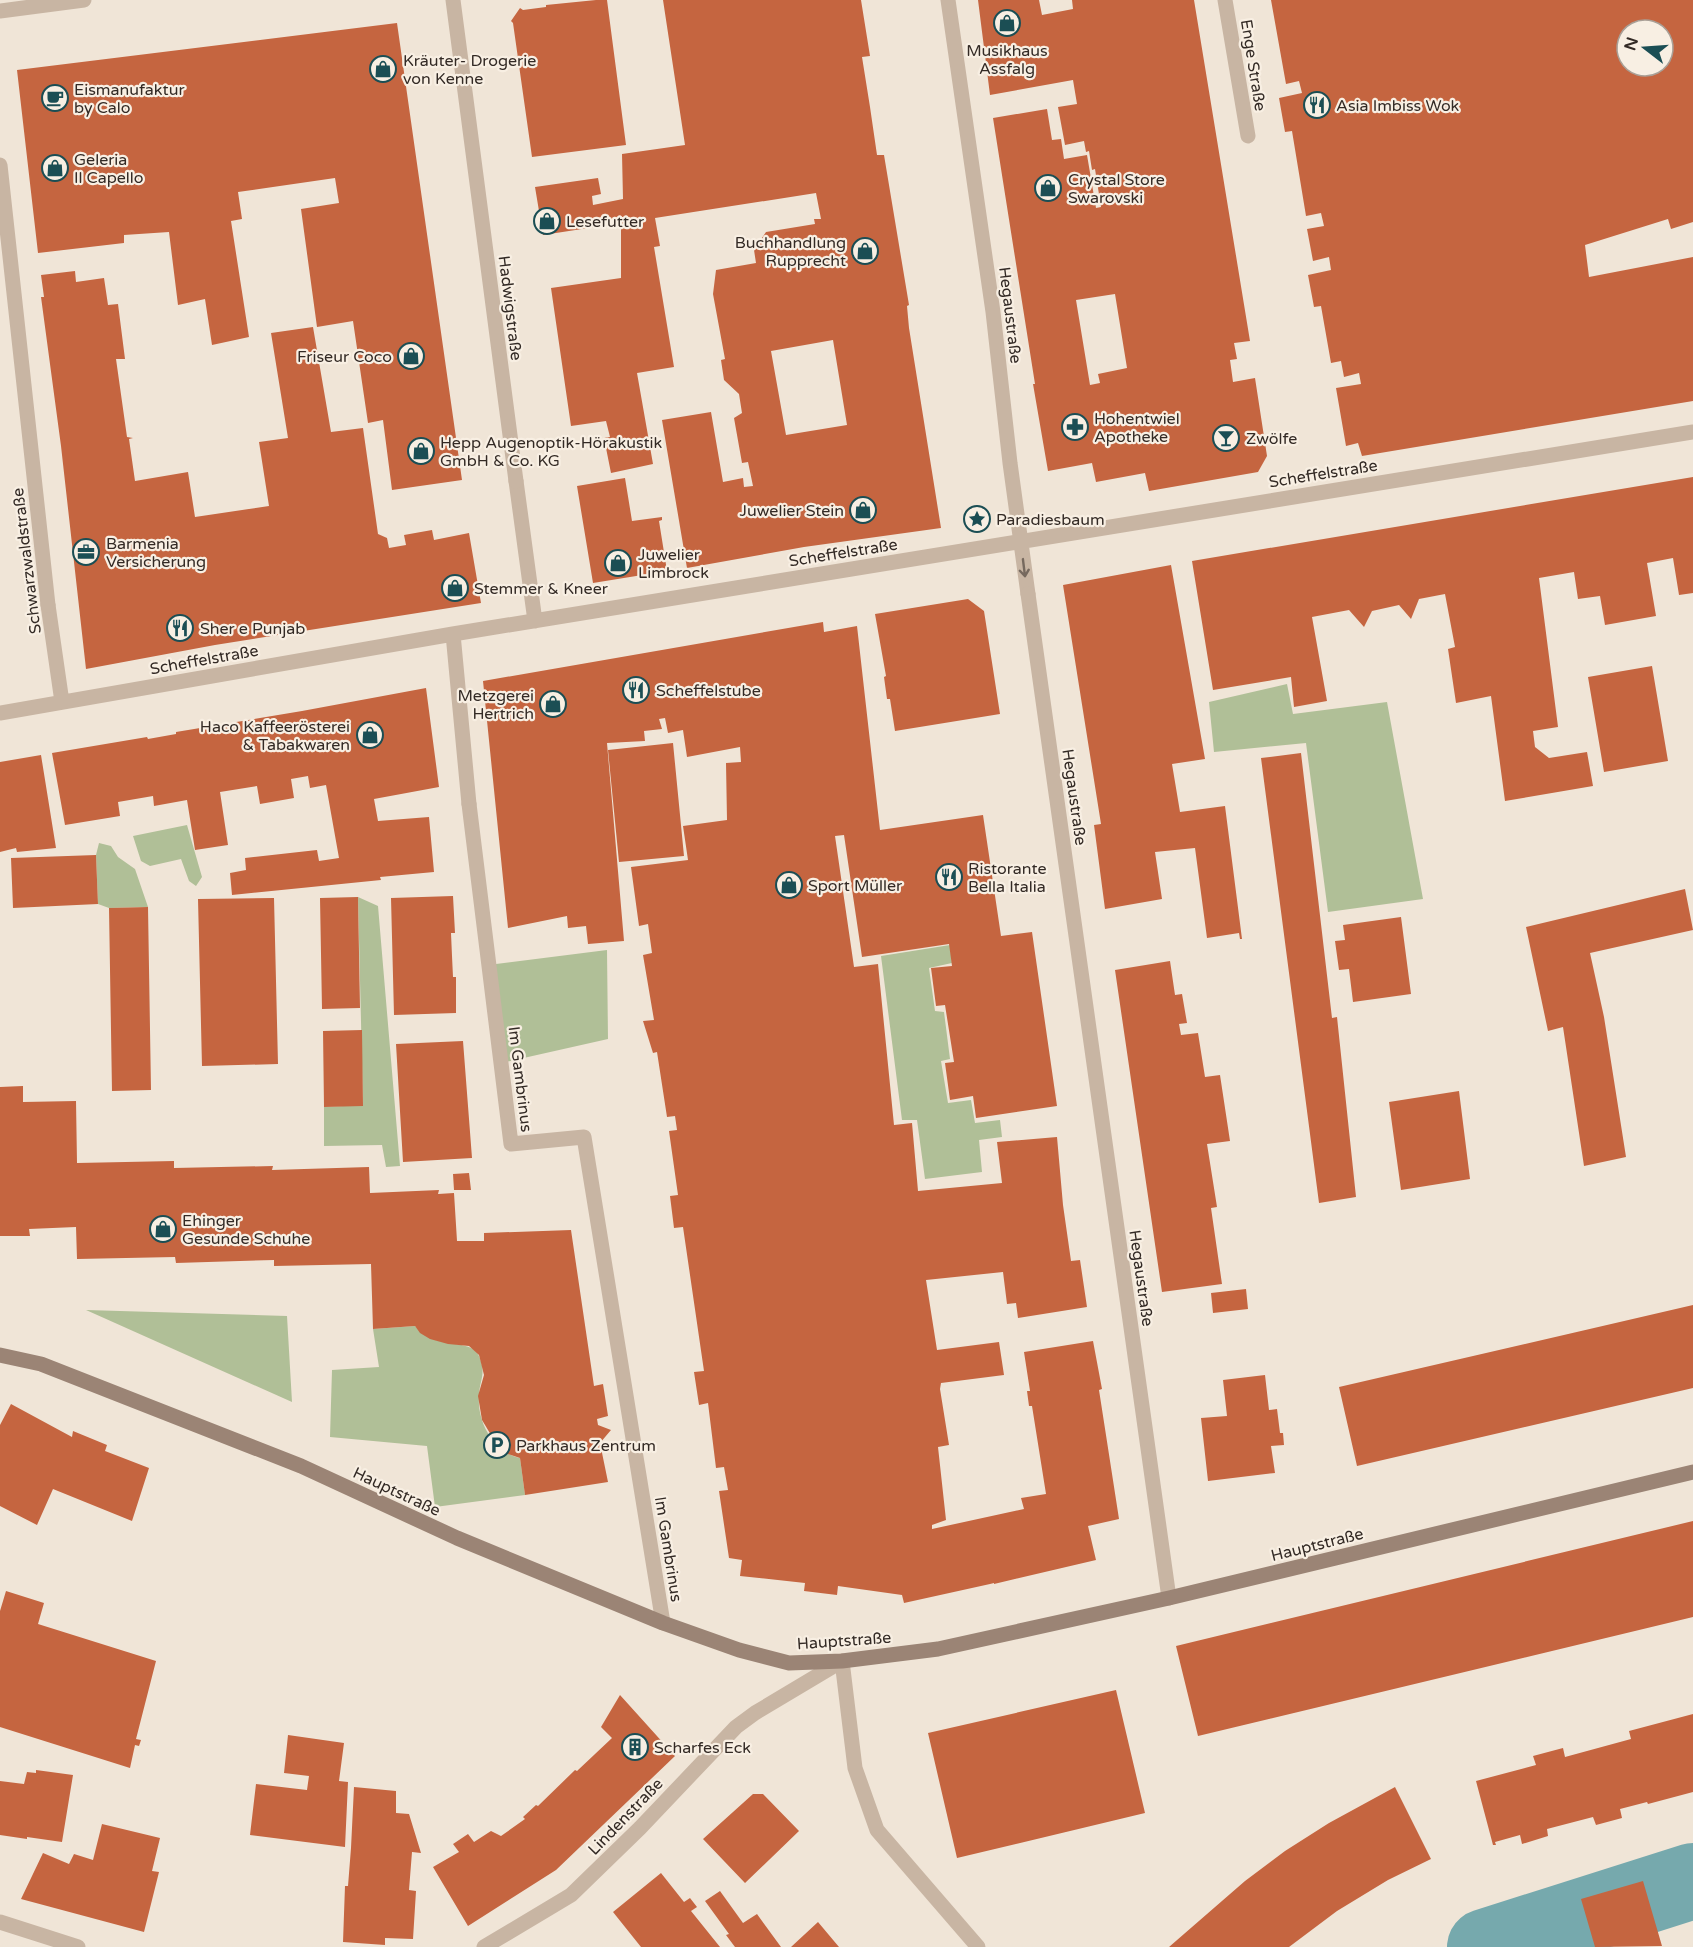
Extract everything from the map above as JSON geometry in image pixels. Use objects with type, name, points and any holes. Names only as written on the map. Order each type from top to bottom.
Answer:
[{"type":"main road","name":"Hauptstraße","points":[[0,1355],[41,1364],[301,1466],[467,1543],[663,1623],[739,1650],[789,1663],[842,1661],[938,1649],[1169,1598],[1693,1472]]},
{"type":"street","points":[[0,11],[84,0]]},
{"type":"street","name":"Hadwigstraße","points":[[453,0],[535,621]]},
{"type":"street","name":"Hegaustraße","points":[[948,0],[993,312],[1010,464],[1169,1598]]},
{"type":"street","name":"Enge Straße","points":[[1225,0],[1248,136]]},
{"type":"street","name":"Schwarzwaldstraße","points":[[0,165],[48,605],[62,702]]},
{"type":"street","name":"Scheffelstraße","points":[[0,713],[453,634],[1693,432]]},
{"type":"street","name":"Im Gambrinus","points":[[453,634],[469,804],[511,1144],[584,1137],[663,1623]]},
{"type":"street","points":[[842,1661],[855,1768],[877,1830],[978,1947]]},
{"type":"street","name":"Lindenstraße","points":[[484,1947],[571,1895],[640,1828],[736,1727],[755,1713],[842,1661]]},
{"type":"street","points":[[0,1922],[78,1947]]},
{"type":"green space","points":[[1287,684],[1293,714],[1387,702],[1423,899],[1328,912],[1306,743],[1214,752],[1209,702]]},
{"type":"green space","points":[[187,825],[202,877],[196,886],[189,881],[181,859],[150,866],[141,861],[133,836]]},
{"type":"green space","points":[[99,843],[111,846],[118,857],[135,869],[148,907],[109,908],[98,904],[96,855]]},
{"type":"green space","points":[[358,897],[378,906],[400,1166],[386,1167],[382,1145],[324,1146],[324,1107],[363,1105]]},
{"type":"green space","points":[[950,945],[952,963],[929,968],[935,1011],[944,1012],[950,1059],[941,1061],[948,1103],[971,1100],[975,1123],[1000,1120],[1002,1137],[979,1140],[982,1172],[925,1179],[917,1120],[902,1120],[881,956]]},
{"type":"green space","points":[[607,950],[608,1039],[501,1063],[488,965]]},
{"type":"green space","points":[[86,1310],[287,1316],[292,1402]]},
{"type":"green space","points":[[415,1326],[432,1339],[468,1347],[475,1350],[479,1356],[483,1373],[479,1391],[479,1407],[484,1426],[502,1450],[520,1458],[525,1495],[435,1507],[427,1446],[330,1437],[332,1370],[379,1367],[373,1329]]},
{"type":"building","points":[[607,0],[626,145],[532,157],[511,21],[520,8],[523,10],[546,7],[546,5]]},
{"type":"building","points":[[663,0],[861,0],[870,56],[862,57],[877,155],[884,155],[909,305],[907,306],[909,328],[941,528],[804,547],[687,568],[662,420],[711,412],[723,482],[743,478],[744,487],[753,486],[748,462],[742,463],[734,418],[742,413],[739,394],[724,380],[721,360],[725,359],[713,294],[716,270],[756,263],[754,250],[766,232],[815,224],[814,219],[821,219],[816,193],[655,218],[660,246],[654,247],[674,367],[637,373],[653,464],[611,473],[604,438],[610,437],[606,421],[571,426],[551,288],[621,278],[621,223],[543,235],[535,187],[598,178],[601,194],[592,196],[593,205],[623,199],[622,154],[685,145]],"holes":[[[833,340],[847,425],[786,435],[771,351]]]},
{"type":"building","points":[[978,0],[1039,0],[1042,15],[1073,9],[1072,0],[1194,0],[1250,341],[1234,343],[1237,359],[1230,360],[1233,382],[1255,378],[1267,456],[1258,472],[1149,491],[1145,473],[1096,482],[1092,463],[1048,471],[993,118],[1047,109],[1052,140],[1061,139],[1064,159],[1087,155],[1096,208],[1101,207],[1095,169],[1092,170],[1089,151],[1086,152],[1084,141],[1065,145],[1058,107],[1077,104],[1073,80],[990,95]],"holes":[[[1115,294],[1127,368],[1098,374],[1100,383],[1090,385],[1076,300]]]},
{"type":"building","points":[[1271,0],[1693,0],[1693,222],[1671,229],[1668,219],[1585,245],[1589,277],[1693,257],[1693,401],[1362,456],[1358,443],[1346,446],[1336,388],[1361,384],[1359,373],[1344,377],[1341,361],[1331,363],[1321,306],[1314,307],[1308,275],[1331,270],[1329,257],[1313,261],[1307,229],[1324,226],[1321,213],[1306,216],[1292,131],[1285,132],[1279,98],[1302,93],[1299,81],[1286,84]]},
{"type":"building","points":[[397,23],[462,480],[392,490],[383,420],[368,423],[353,321],[317,327],[301,209],[339,203],[335,178],[238,192],[242,219],[231,221],[249,337],[212,345],[205,299],[178,305],[169,232],[124,235],[124,243],[38,253],[17,70]]},
{"type":"building","points":[[75,271],[76,282],[104,278],[108,305],[118,304],[125,359],[116,359],[127,437],[133,438],[129,439],[135,481],[188,472],[195,517],[269,506],[259,442],[288,438],[271,333],[313,327],[331,432],[363,428],[378,534],[387,538],[389,548],[406,545],[404,535],[432,530],[434,540],[469,533],[481,603],[215,645],[86,669],[61,446],[41,297],[44,297],[41,275]]},
{"type":"building","points":[[1693,477],[1693,593],[1679,595],[1673,558],[1647,563],[1656,616],[1605,625],[1600,596],[1578,599],[1574,572],[1539,578],[1558,727],[1533,731],[1535,747],[1549,758],[1587,752],[1593,786],[1505,801],[1491,696],[1456,703],[1448,649],[1455,647],[1445,594],[1419,599],[1411,619],[1399,605],[1372,611],[1364,627],[1349,610],[1312,617],[1327,701],[1294,707],[1291,677],[1213,690],[1192,561]]},
{"type":"building","points":[[625,478],[632,521],[662,517],[659,521],[667,571],[593,583],[577,486]]},
{"type":"building","points":[[1171,565],[1205,759],[1172,764],[1180,812],[1225,806],[1242,939],[1239,933],[1207,938],[1195,848],[1155,852],[1162,899],[1105,909],[1094,825],[1101,824],[1063,585]]},
{"type":"building","points":[[968,599],[984,611],[1000,714],[895,731],[890,699],[887,699],[884,677],[886,676],[875,614]]},
{"type":"building","points":[[823,622],[824,632],[857,626],[880,830],[983,815],[1001,936],[1032,932],[1057,1106],[976,1118],[973,1096],[950,1100],[945,1063],[954,1062],[945,1005],[936,1006],[931,968],[952,966],[949,944],[862,957],[844,835],[835,836],[854,967],[878,964],[894,1125],[912,1123],[918,1191],[1002,1183],[997,1142],[1057,1137],[1071,1261],[1080,1260],[1087,1307],[1018,1318],[1016,1303],[1007,1304],[1003,1272],[926,1280],[937,1350],[999,1342],[1004,1375],[941,1383],[949,1445],[938,1447],[946,1520],[932,1525],[932,1529],[1024,1509],[1021,1498],[1046,1494],[1032,1406],[1029,1406],[1027,1391],[1030,1391],[1024,1352],[1093,1341],[1102,1389],[1099,1390],[1119,1519],[1088,1526],[1096,1560],[904,1603],[902,1595],[838,1586],[837,1595],[804,1591],[805,1583],[740,1576],[742,1560],[729,1558],[719,1491],[728,1490],[724,1467],[716,1468],[708,1403],[699,1405],[694,1372],[704,1371],[683,1227],[674,1228],[670,1196],[678,1195],[669,1131],[677,1130],[675,1116],[667,1117],[657,1052],[653,1053],[643,1021],[654,1020],[643,955],[652,953],[648,924],[639,926],[631,867],[688,860],[683,826],[727,820],[726,763],[741,762],[740,747],[687,757],[683,730],[668,733],[665,718],[659,719],[662,729],[644,731],[645,741],[607,743],[624,941],[588,944],[586,926],[568,928],[567,916],[508,928],[483,681]]},
{"type":"building","points":[[1652,666],[1668,761],[1604,772],[1588,677]]},
{"type":"building","points":[[426,688],[439,787],[374,799],[378,821],[429,817],[434,872],[380,877],[381,880],[232,895],[230,873],[246,870],[245,858],[317,850],[319,861],[339,858],[326,785],[310,788],[308,776],[291,779],[294,798],[260,804],[257,786],[220,792],[228,845],[195,850],[187,800],[154,806],[153,796],[118,802],[120,816],[65,825],[52,753],[147,737],[148,739],[176,734],[176,732]]},
{"type":"building","points":[[673,743],[684,856],[619,862],[608,750]]},
{"type":"building","points":[[1301,753],[1332,1018],[1337,1017],[1356,1197],[1319,1203],[1261,758]]},
{"type":"building","points":[[41,755],[56,848],[17,852],[16,848],[0,852],[0,762]]},
{"type":"building","points":[[96,855],[98,904],[13,908],[11,858]]},
{"type":"building","points":[[1685,889],[1693,930],[1590,953],[1604,1017],[1626,1157],[1584,1166],[1563,1027],[1548,1031],[1526,927]]},
{"type":"building","points":[[453,896],[455,933],[451,933],[453,977],[456,977],[456,1013],[394,1015],[391,898]]},
{"type":"building","points":[[358,897],[360,1008],[322,1009],[320,898]]},
{"type":"building","points":[[274,898],[278,1064],[202,1066],[198,899]]},
{"type":"building","points":[[148,907],[151,1090],[112,1091],[109,908]]},
{"type":"building","points":[[1401,917],[1411,994],[1353,1002],[1349,969],[1339,970],[1335,941],[1345,940],[1343,925]]},
{"type":"building","points":[[1170,961],[1175,995],[1182,994],[1187,1023],[1179,1024],[1181,1035],[1198,1033],[1205,1077],[1220,1075],[1230,1141],[1207,1144],[1217,1207],[1211,1208],[1222,1284],[1162,1292],[1115,970]]},
{"type":"building","points":[[362,1030],[363,1106],[324,1107],[323,1031]]},
{"type":"building","points":[[463,1041],[472,1158],[403,1162],[396,1044]]},
{"type":"building","points":[[23,1086],[23,1102],[76,1101],[77,1163],[174,1161],[174,1168],[273,1166],[272,1170],[369,1167],[370,1193],[439,1190],[438,1194],[454,1193],[457,1241],[484,1241],[484,1233],[571,1230],[594,1386],[603,1384],[608,1416],[597,1419],[598,1425],[611,1430],[600,1443],[608,1482],[525,1495],[520,1458],[508,1454],[497,1445],[482,1420],[478,1396],[484,1375],[479,1355],[469,1346],[430,1339],[420,1333],[415,1326],[373,1329],[371,1264],[274,1266],[274,1260],[176,1263],[175,1257],[77,1259],[76,1227],[29,1229],[30,1236],[0,1236],[0,1087]]},
{"type":"building","points":[[1459,1091],[1470,1179],[1401,1190],[1389,1102]]},
{"type":"building","points":[[469,1173],[471,1190],[454,1190],[453,1174]]},
{"type":"building","points":[[1246,1289],[1248,1309],[1213,1313],[1211,1293]]},
{"type":"building","points":[[1693,1305],[1693,1388],[1357,1466],[1339,1387]]},
{"type":"building","points":[[1265,1375],[1269,1410],[1277,1409],[1280,1433],[1283,1433],[1284,1445],[1271,1446],[1275,1473],[1208,1481],[1201,1418],[1227,1416],[1223,1380]]},
{"type":"building","points":[[11,1404],[72,1437],[73,1431],[107,1445],[105,1451],[149,1468],[132,1521],[53,1489],[37,1525],[0,1506],[0,1425]]},
{"type":"building","points":[[1693,1521],[1693,1617],[1198,1736],[1176,1646]]},
{"type":"building","points":[[6,1591],[44,1603],[38,1624],[156,1661],[136,1739],[141,1740],[139,1746],[135,1745],[130,1768],[0,1727],[0,1611]]},
{"type":"building","points":[[1116,1690],[1145,1813],[957,1858],[928,1733]]},
{"type":"building","points":[[620,1695],[675,1756],[556,1870],[468,1926],[433,1867],[459,1852],[453,1844],[468,1834],[474,1842],[491,1831],[501,1836],[525,1819],[523,1817],[612,1738],[601,1727]]},
{"type":"building","points":[[1693,1714],[1693,1792],[1620,1809],[1622,1818],[1596,1825],[1593,1817],[1547,1829],[1548,1836],[1522,1844],[1520,1835],[1495,1842],[1496,1845],[1493,1845],[1476,1781],[1536,1765],[1533,1756],[1563,1748],[1565,1757],[1631,1739],[1629,1731]]},
{"type":"building","points":[[288,1735],[344,1743],[339,1781],[348,1782],[345,1847],[250,1835],[256,1784],[307,1790],[309,1776],[284,1773]]},
{"type":"building","points":[[36,1770],[73,1775],[62,1842],[0,1835],[0,1781],[24,1784],[27,1772],[36,1773]]},
{"type":"building","points":[[354,1787],[396,1791],[396,1813],[409,1814],[421,1853],[412,1852],[409,1890],[416,1891],[413,1939],[385,1938],[385,1945],[343,1942],[345,1886],[348,1886]]},
{"type":"building","points":[[1395,1787],[1431,1859],[1388,1880],[1337,1911],[1289,1947],[1169,1947],[1245,1881],[1285,1851],[1329,1823]]},
{"type":"building","points":[[753,1794],[763,1794],[799,1831],[745,1883],[703,1839]]},
{"type":"building","points":[[102,1824],[160,1838],[152,1871],[159,1872],[144,1932],[21,1899],[43,1853],[69,1864],[74,1854],[93,1860]]},
{"type":"building","points":[[661,1873],[684,1902],[690,1898],[697,1907],[691,1911],[720,1947],[641,1947],[613,1912]]},
{"type":"building","points":[[1643,1881],[1662,1946],[1595,1947],[1581,1899]]},
{"type":"building","points":[[720,1891],[743,1923],[757,1914],[781,1947],[735,1947],[726,1935],[729,1934],[705,1901]]},
{"type":"building","points":[[818,1922],[839,1947],[791,1947]]},
{"type":"waterway","points":[[1485,1947],[1693,1881]]},
{"type":"place","name":"Musikhaus Assfalg","points":[[1007,23]]},
{"type":"place","name":"Kräuter- Drogerie von Kenne","points":[[383,69]]},
{"type":"place","name":"Eismanufaktur by Calo","points":[[55,98]]},
{"type":"place","name":"Asia Imbiss Wok","points":[[1317,105]]},
{"type":"place","name":"Geleria Il Capello","points":[[55,168]]},
{"type":"place","name":"Crystal Store Swarovski","points":[[1048,188]]},
{"type":"place","name":"Lesefutter","points":[[547,221]]},
{"type":"place","name":"Buchhandlung Rupprecht","points":[[865,251]]},
{"type":"place","name":"Friseur Coco","points":[[411,356]]},
{"type":"place","name":"Hohentwiel Apotheke","points":[[1075,427]]},
{"type":"place","name":"Zwölfe","points":[[1226,438]]},
{"type":"place","name":"Hepp Augenoptik-Hörakustik GmbH & Co. KG","points":[[421,451]]},
{"type":"place","name":"Juwelier Stein","points":[[863,510]]},
{"type":"place","name":"Paradiesbaum","points":[[977,519]]},
{"type":"place","name":"Barmenia Versicherung","points":[[86,552]]},
{"type":"place","name":"Juwelier Limbrock","points":[[618,563]]},
{"type":"place","name":"Stemmer & Kneer","points":[[455,588]]},
{"type":"place","name":"Sher e Punjab","points":[[180,628]]},
{"type":"place","name":"Scheffelstube","points":[[636,690]]},
{"type":"place","name":"Metzgerei Hertrich","points":[[553,704]]},
{"type":"place","name":"Haco Kaffeerösterei & Tabakwaren","points":[[370,735]]},
{"type":"place","name":"Ristorante Bella Italia","points":[[949,877]]},
{"type":"place","name":"Sport Müller","points":[[789,885]]},
{"type":"place","name":"Ehinger Gesunde Schuhe","points":[[163,1229]]},
{"type":"place","name":"Parkhaus Zentrum","points":[[497,1445]]},
{"type":"place","name":"Scharfes Eck","points":[[635,1747]]}]
